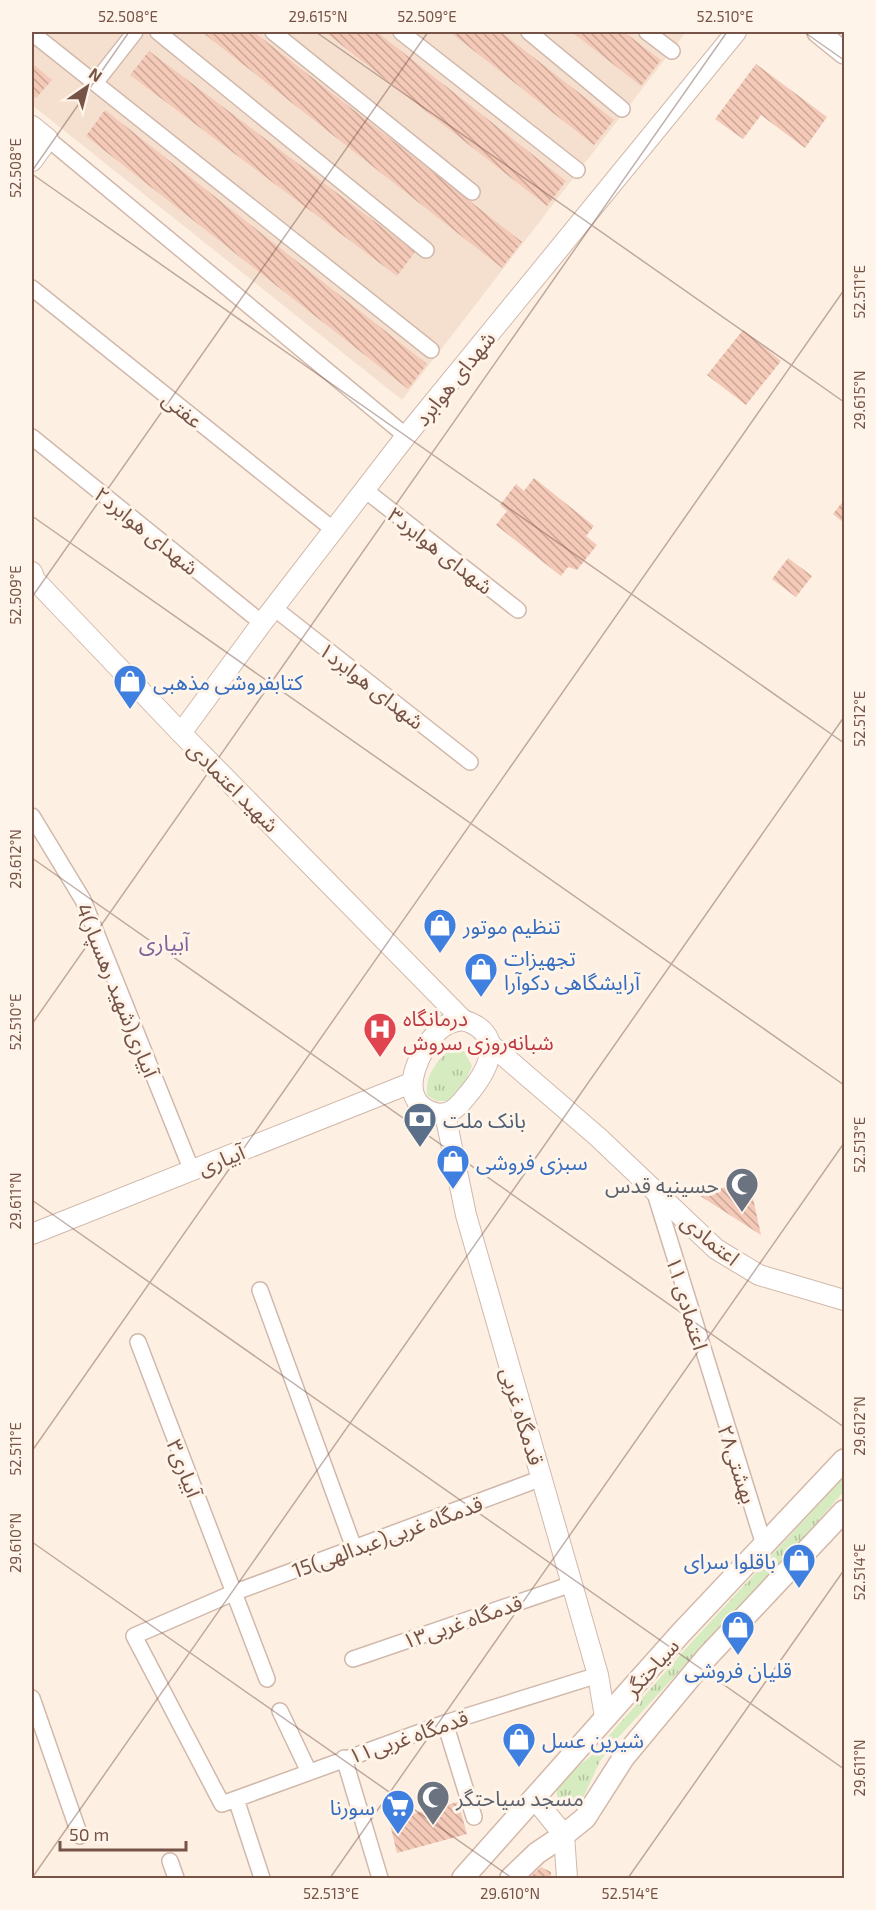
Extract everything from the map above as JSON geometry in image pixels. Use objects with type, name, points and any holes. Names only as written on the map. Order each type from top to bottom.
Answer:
[{"type":"main road","points":[[818,32],[844,53]]},
{"type":"main road","name":"سیاحتگر","points":[[463,1878],[680,1634],[844,1460]]},
{"type":"main road","name":"سیاحتگر","points":[[511,1878],[537,1853],[585,1818],[624,1757],[707,1657],[844,1511]]},
{"type":"main road","points":[[680,1634],[707,1657]]},
{"type":"street","points":[[95,83],[135,32]]},
{"type":"street","points":[[158,32],[426,250]]},
{"type":"street","points":[[273,32],[472,192]]},
{"type":"street","points":[[401,32],[577,170]]},
{"type":"street","points":[[529,32],[622,109]]},
{"type":"street","points":[[647,32],[672,51]]},
{"type":"street","name":"شهدای هوابرد","points":[[181,733],[406,436],[736,32]]},
{"type":"street","points":[[32,33],[431,350]]},
{"type":"street","points":[[32,126],[406,436]]},
{"type":"street","points":[[32,161],[48,139]]},
{"type":"street","name":"عفتی","points":[[32,288],[335,531]]},
{"type":"street","name":"شهدای هوابرد۲","points":[[32,437],[268,616]]},
{"type":"street","name":"۳شهدای هوابرد","points":[[365,490],[518,610]]},
{"type":"street","name":"شهید اعتمادی","points":[[33,577],[181,733],[463,1020]]},
{"type":"street","name":"شهدای هوابرد۱","points":[[268,616],[471,762]]},
{"type":"street","name":"4آبیاری(شهید رهسپار)","points":[[32,816],[83,900],[192,1171]]},
{"type":"street","points":[[435,989],[439,1029]]},
{"type":"street","points":[[463,1020],[477,1024],[485,1032],[490,1044],[490,1058],[475,1086],[454,1110],[445,1114],[433,1113],[422,1106],[413,1093],[411,1083],[426,1047],[439,1029],[452,1022],[463,1020]]},
{"type":"street","name":"اعتمادی","points":[[490,1044],[653,1188],[716,1249],[759,1275],[844,1300]]},
{"type":"street","name":"آبیاری","points":[[32,1234],[411,1083]]},
{"type":"street","name":"قدمگاه غربی","points":[[445,1114],[466,1215],[598,1676],[605,1717]]},
{"type":"street","name":"۱۱ اعتمادی","points":[[653,1188],[712,1383]]},
{"type":"street","points":[[260,1290],[354,1548]]},
{"type":"street","name":"آبیاری۳","points":[[138,1342],[267,1679]]},
{"type":"street","name":"۲۸بهشتی","points":[[712,1383],[764,1545]]},
{"type":"street","name":"15قدمگاه غربی(عبدالهی)","points":[[229,1801],[134,1636],[233,1593],[542,1478]]},
{"type":"street","name":"قدمگاه غربی۱۳","points":[[353,1659],[572,1584]]},
{"type":"street","name":"قدمگاه غربی۱۱","points":[[229,1801],[445,1723],[598,1676]]},
{"type":"street","points":[[32,1698],[37,1729],[80,1836]]},
{"type":"street","points":[[280,1711],[309,1772]]},
{"type":"street","points":[[445,1723],[474,1817]]},
{"type":"street","points":[[344,1758],[380,1878]]},
{"type":"street","points":[[534,1798],[564,1835],[567,1878]]},
{"type":"street","points":[[229,1801],[262,1878]]},
{"type":"street","points":[[170,1861],[176,1878]]},
{"type":"shaded area","points":[[32,32],[686,32],[402,400],[32,105]]},
{"type":"green space","points":[[450,1050],[464,1051],[472,1066],[464,1085],[449,1101],[436,1101],[427,1095],[428,1082],[436,1064]]},
{"type":"green space","points":[[844,1477],[844,1491],[768,1579],[615,1741],[600,1761],[583,1798],[575,1806],[565,1805],[557,1798],[557,1787],[566,1775],[590,1757],[690,1644]]},
{"type":"building","points":[[202,32],[254,32],[522,242],[502,268]]},
{"type":"building","points":[[325,32],[377,32],[566,181],[547,206]]},
{"type":"building","points":[[450,32],[501,32],[614,120],[594,145]]},
{"type":"building","points":[[572,32],[624,32],[661,60],[641,86]]},
{"type":"building","points":[[149,51],[415,252],[397,276],[130,75]]},
{"type":"building","points":[[32,63],[52,80],[36,98],[32,94]]},
{"type":"building","points":[[756,64],[827,117],[805,148],[761,115],[743,139],[715,119]]},
{"type":"building","points":[[105,110],[427,364],[408,389],[86,136]]},
{"type":"building","points":[[743,330],[781,361],[746,405],[707,375]]},
{"type":"building","points":[[534,478],[594,526],[586,536],[597,545],[577,570],[568,567],[561,576],[496,525],[507,511],[500,505],[516,484],[524,491]]},
{"type":"building","points":[[844,500],[844,523],[833,514]]},
{"type":"building","points":[[788,558],[812,576],[796,597],[772,579]]},
{"type":"building","name":"حسینیه قدس","points":[[750,1184],[761,1235],[694,1192]]},
{"type":"building","name":"مسجد سیاحتگر","points":[[458,1802],[467,1834],[397,1853],[389,1820]]},
{"type":"building","points":[[541,1867],[551,1872],[551,1878],[529,1878]]},
{"type":"place","name":"کتابفروشی مذهبی","points":[[130,710]]},
{"type":"place","name":"تنظیم موتور","points":[[440,954]]},
{"type":"place","name":"تجهیزات آرایشگاهی دکوآرا","points":[[481,998]]},
{"type":"place","name":"درمانگاه شبانه‌روزی سروش","points":[[380,1058]]},
{"type":"place","name":"بانک ملت","points":[[420,1148]]},
{"type":"place","name":"سبزی فروشی","points":[[453,1190]]},
{"type":"place","name":"حسینیه قدس","points":[[742,1213]]},
{"type":"place","name":"باقلوا سرای","points":[[799,1589]]},
{"type":"place","name":"قلیان فروشی","points":[[738,1656]]},
{"type":"place","name":"شیرین عسل","points":[[519,1768]]},
{"type":"place","name":"مسجد سیاحتگر","points":[[433,1826]]},
{"type":"place","name":"سورنا","points":[[398,1835]]},
{"type":"district","name":"آبیاری","points":[[164,942]]}]
